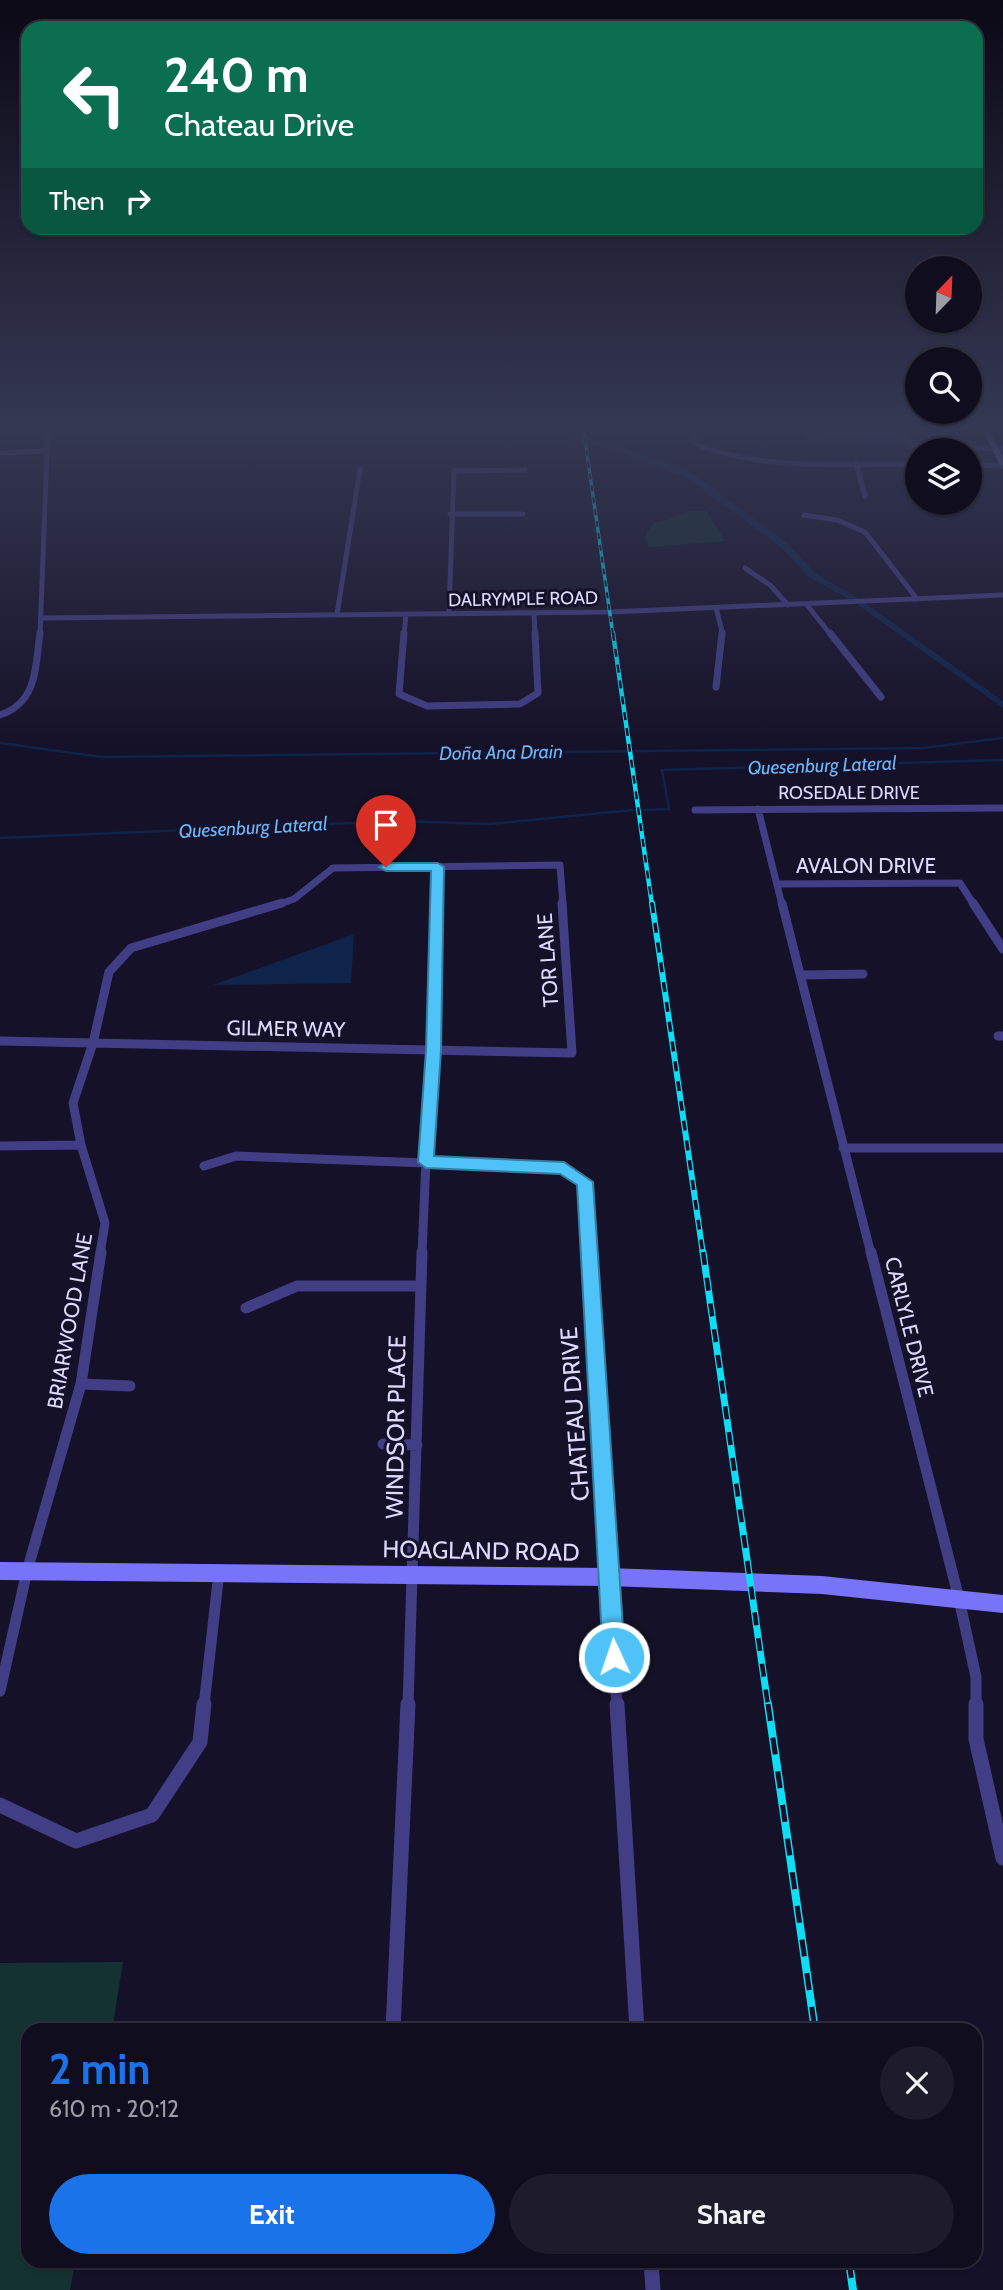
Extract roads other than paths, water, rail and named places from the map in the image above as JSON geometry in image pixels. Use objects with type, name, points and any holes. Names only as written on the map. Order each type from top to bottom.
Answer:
[{"type":"street","points":[[0,715],[9,712],[31,692],[43,618],[45,533]]},
{"type":"street","points":[[337,614],[350,533]]},
{"type":"street","points":[[449,613],[450,533]]},
{"type":"street","points":[[866,533],[917,599]]},
{"type":"street","points":[[745,568],[770,586],[788,605]]},
{"type":"street","name":"DALRYMPLE ROAD","points":[[43,618],[534,613],[807,605],[1003,595]]},
{"type":"street","points":[[807,605],[881,697]]},
{"type":"street","points":[[716,608],[724,640],[716,687]]},
{"type":"street","points":[[406,614],[399,694],[427,706],[520,704],[538,693],[534,613]]},
{"type":"street","name":"CARLYLE DRIVE","points":[[758,808],[803,975],[843,1148],[959,1599],[976,1677],[975,1739],[1003,1858]]},
{"type":"street","name":"ROSEDALE DRIVE","points":[[695,810],[1003,808]]},
{"type":"street","name":"BRIARWOOD LANE","points":[[0,1691],[27,1571],[80,1384],[105,1223],[81,1145],[73,1103],[93,1043],[109,972],[131,948],[230,921],[294,899],[333,867],[560,865]]},
{"type":"street","name":"TOR LANE","points":[[560,865],[572,1053]]},
{"type":"street","name":"WINDSOR PLACE","points":[[393,2023],[414,1573],[420,1286],[433,1050],[438,867]]},
{"type":"street","name":"AVALON DRIVE","points":[[777,884],[960,883],[1003,950]]},
{"type":"street","points":[[803,975],[863,974]]},
{"type":"street","name":"GILMER WAY","points":[[0,1041],[572,1053]]},
{"type":"street","points":[[0,1146],[81,1145]]},
{"type":"street","points":[[843,1148],[1003,1148]]},
{"type":"street","name":"CHATEAU DRIVE","points":[[204,1166],[236,1156],[426,1162],[564,1168],[585,1182],[637,2023]]},
{"type":"street","points":[[246,1308],[298,1286],[420,1286]]},
{"type":"street","points":[[80,1384],[130,1387]]},
{"type":"street","points":[[383,1444],[416,1445]]},
{"type":"street","name":"HOAGLAND ROAD","points":[[0,1571],[609,1577],[822,1585],[1003,1604]]},
{"type":"street","points":[[0,1805],[76,1841],[152,1815],[200,1742],[219,1573]]},
{"type":"street","points":[[651,2268],[653,2290]]},
{"type":"water","points":[[354,934],[351,983],[213,985]]},
{"type":"waterway","points":[[767,533],[785,546],[812,575],[857,600]]},
{"type":"waterway","points":[[862,604],[1003,705]]},
{"type":"waterway","name":"Doña Ana Drain","points":[[0,743],[102,757],[923,748],[1003,738]]},
{"type":"waterway","name":"Quesenburg Lateral","points":[[644,810],[669,809],[662,770],[1003,760]]},
{"type":"waterway","name":"Quesenburg Lateral","points":[[0,838],[399,821],[490,824],[632,810]]},
{"type":"railway","points":[[598,533],[613,635]]},
{"type":"railway","points":[[613,633],[652,905]]},
{"type":"railway","points":[[652,903],[703,1254]]},
{"type":"railway","points":[[703,1252],[768,1706]]},
{"type":"railway","points":[[768,1704],[814,2023]]},
{"type":"railway","points":[[850,2268],[853,2290]]}]
